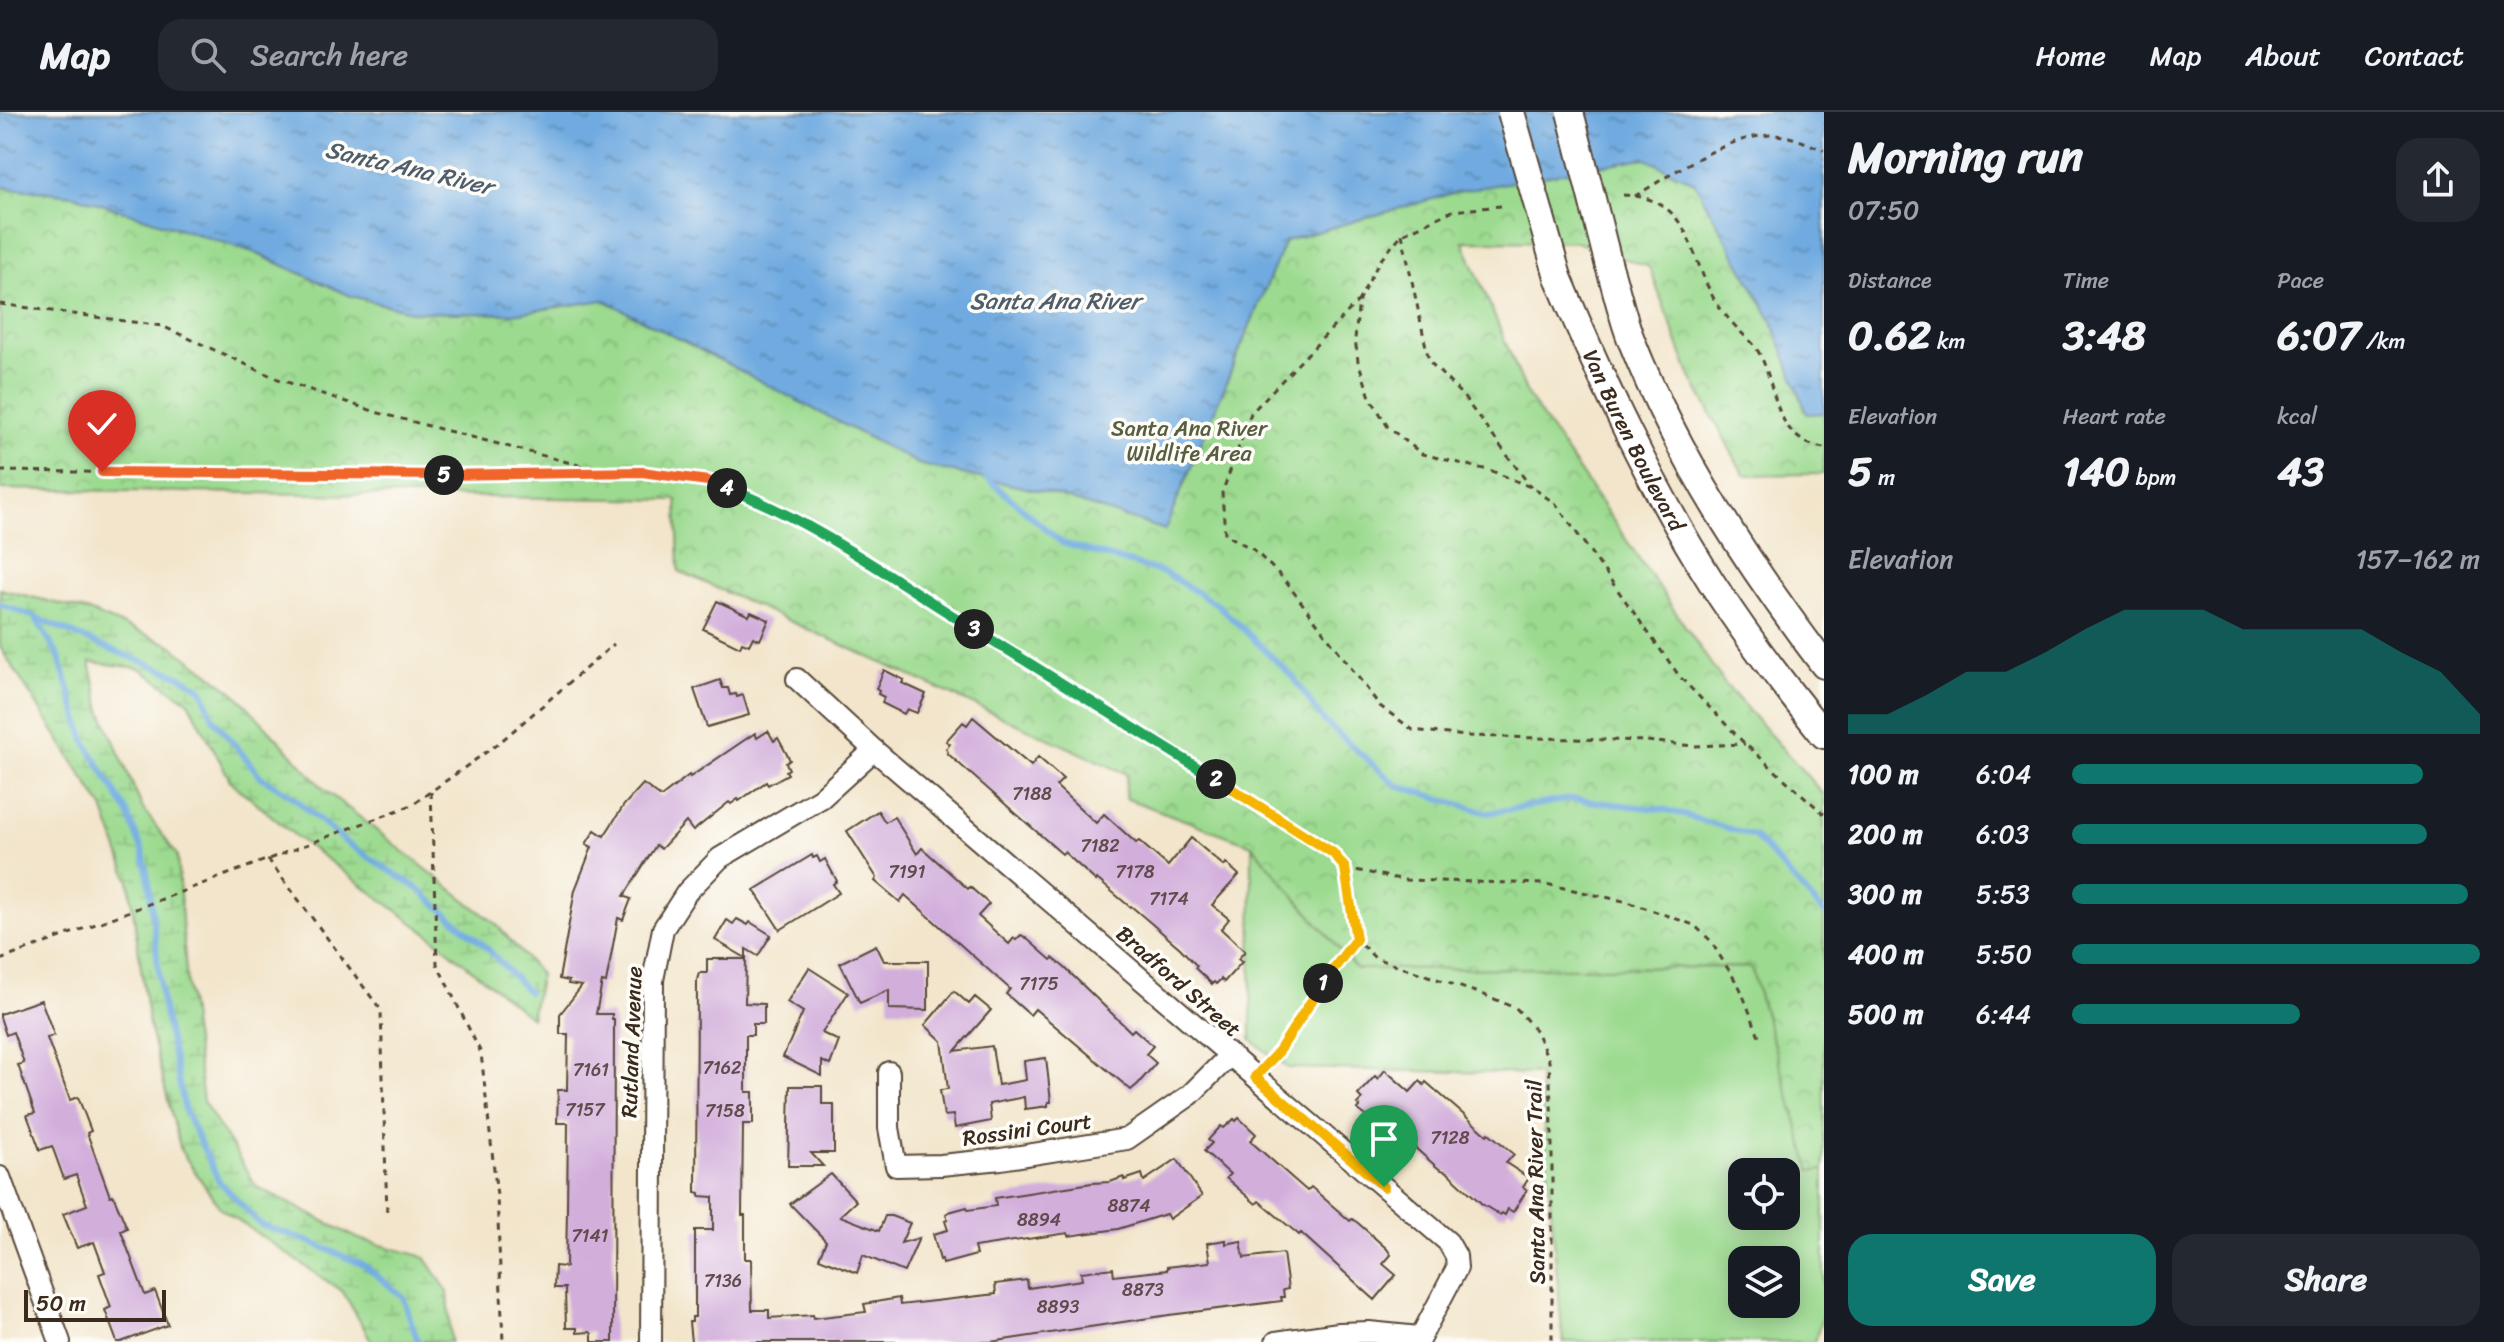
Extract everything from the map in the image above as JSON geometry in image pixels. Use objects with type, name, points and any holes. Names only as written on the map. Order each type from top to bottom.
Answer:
[{"type":"main road","name":"Van Buren Boulevard","points":[[1511,112],[1558,277],[1624,424],[1667,507],[1720,595],[1777,677],[1824,735]]},
{"type":"main road","name":"Van Buren Boulevard","points":[[1570,112],[1631,340],[1673,430],[1710,494],[1778,604],[1824,665]]},
{"type":"street","name":"Bradford Street","points":[[797,679],[874,750],[1448,1242],[1456,1256],[1457,1268],[1419,1339]]},
{"type":"street","name":"Rutland Avenue","points":[[651,1342],[653,980],[663,929],[687,892],[720,858],[821,798],[874,750]]},
{"type":"street","name":"Rossini Court","points":[[889,1072],[889,1128],[896,1166],[941,1165],[1127,1139],[1190,1095],[1229,1056]]},
{"type":"street","points":[[0,1177],[60,1342]]},
{"type":"street","points":[[1276,1342],[1369,1332],[1419,1339]]},
{"type":"path","points":[[1635,196],[1701,157],[1737,142],[1766,135],[1788,137],[1824,150]]},
{"type":"path","points":[[1623,195],[1660,204],[1674,213],[1688,234],[1713,297],[1756,348],[1779,413],[1798,438],[1824,448]]},
{"type":"path","points":[[1501,206],[1452,211],[1402,234],[1379,262],[1359,300],[1251,413],[1222,493],[1225,534],[1254,550],[1283,578],[1380,706],[1413,730],[1466,736],[1647,741],[1693,746],[1745,744]]},
{"type":"path","points":[[1402,234],[1429,361],[1462,395],[1533,488]]},
{"type":"path","points":[[1359,300],[1355,339],[1358,361],[1370,397],[1388,427],[1422,454],[1492,471],[1533,488],[1556,504],[1680,677],[1745,744],[1824,814]]},
{"type":"path","points":[[0,304],[162,326],[278,379],[365,408],[608,473]]},
{"type":"path","points":[[0,471],[386,476],[642,472],[708,481],[776,510],[843,548],[1333,853],[1345,868],[1356,939],[1309,1003],[1279,1051],[1255,1077]]},
{"type":"path","points":[[0,960],[412,805],[499,743],[614,644]]},
{"type":"path","points":[[431,792],[437,964],[481,1053],[497,1196],[503,1342]]},
{"type":"path","points":[[268,859],[381,1010],[387,1215]]},
{"type":"path","points":[[1345,868],[1405,880],[1546,884],[1628,902],[1694,925],[1710,940],[1740,988],[1761,1041]]},
{"type":"path","name":"Santa Ana River Trail","points":[[1356,939],[1375,958],[1517,1009],[1536,1031],[1549,1061],[1552,1342]]},
{"type":"green space","name":"Santa Ana River Wildlife Area","points":[[0,112],[1824,112],[1824,474],[1744,475],[1690,375],[1649,267],[1576,242],[1463,241],[1528,396],[1724,683],[1824,795],[1824,1170],[1811,1171],[1751,967],[1356,969],[1252,845],[1125,798],[1127,774],[679,571],[677,500],[0,489]]},
{"type":"green space","points":[[0,589],[91,612],[171,645],[235,693],[325,790],[496,924],[540,974],[531,1018],[431,936],[298,838],[231,782],[189,702],[139,668],[90,662],[101,710],[142,807],[177,855],[187,984],[203,1101],[257,1187],[359,1239],[425,1257],[448,1292],[451,1342],[372,1342],[343,1292],[220,1208],[181,1151],[149,1026],[129,881],[103,808],[0,647]]},
{"type":"green space","points":[[1252,845],[1356,969],[1751,967],[1811,1170],[1824,1170],[1824,1312],[1814,1342],[1563,1342],[1539,1074],[1288,1068],[1251,1040]]},
{"type":"water","name":"Santa Ana River","points":[[0,112],[1824,112],[1824,413],[1807,414],[1772,321],[1694,182],[1644,158],[1457,192],[1285,241],[1165,530],[1049,493],[921,465],[604,300],[513,314],[413,312],[351,296],[253,252],[73,195],[0,187]]},
{"type":"building","points":[[717,601],[749,616],[751,612],[769,620],[760,640],[753,637],[749,645],[742,642],[740,647],[703,629]]},
{"type":"building","points":[[884,670],[926,694],[917,713],[907,709],[904,714],[882,703],[884,697],[876,689]]},
{"type":"building","points":[[720,680],[730,695],[743,695],[749,715],[707,727],[694,689]]},
{"type":"building","points":[[973,717],[1031,766],[1038,757],[1063,779],[1056,786],[1096,823],[1104,814],[1168,866],[1191,838],[1239,875],[1212,905],[1229,919],[1221,929],[1245,951],[1238,959],[1242,962],[1224,982],[1221,979],[1212,984],[1180,948],[1064,852],[1062,854],[947,753],[950,744],[946,741],[963,722],[967,725]]},
{"type":"building","points":[[768,731],[774,741],[778,738],[790,760],[786,763],[788,774],[768,785],[766,782],[739,801],[729,802],[693,831],[686,822],[661,849],[656,845],[624,896],[631,899],[623,920],[618,918],[606,983],[602,982],[596,1014],[612,1014],[614,1019],[613,1342],[592,1342],[590,1332],[577,1333],[577,1328],[566,1328],[565,1288],[554,1288],[555,1266],[566,1267],[568,1123],[557,1123],[558,1090],[567,1090],[568,1034],[560,1034],[560,1014],[582,986],[559,979],[575,890],[592,847],[586,844],[595,830],[604,836],[624,805],[643,784],[661,797],[689,775],[755,733],[757,738]]},
{"type":"building","points":[[878,811],[885,822],[894,817],[917,854],[922,848],[989,904],[978,916],[1009,944],[1014,938],[1025,937],[1065,968],[1131,1032],[1134,1029],[1153,1046],[1146,1054],[1156,1063],[1138,1084],[1131,1090],[1035,1009],[1030,1015],[1006,994],[1010,989],[905,895],[900,902],[875,881],[877,878],[847,831]]},
{"type":"building","points":[[812,855],[813,858],[817,856],[820,862],[825,859],[837,881],[833,884],[839,893],[780,930],[754,890]]},
{"type":"building","points":[[737,919],[748,925],[750,922],[771,935],[758,956],[746,949],[746,958],[715,940],[727,920],[733,924]]},
{"type":"building","points":[[876,945],[884,961],[928,961],[928,1010],[889,1009],[889,990],[860,1003],[840,963]]},
{"type":"building","points":[[707,959],[746,959],[745,1003],[764,1004],[764,1024],[753,1024],[753,1035],[746,1035],[746,1092],[753,1092],[753,1124],[743,1124],[742,1215],[745,1215],[745,1259],[751,1259],[752,1310],[769,1310],[769,1318],[813,1315],[814,1318],[866,1312],[864,1304],[899,1298],[900,1305],[996,1294],[995,1284],[1027,1280],[1028,1288],[1082,1280],[1081,1272],[1113,1268],[1114,1276],[1167,1270],[1167,1267],[1210,1262],[1207,1243],[1226,1240],[1226,1244],[1241,1241],[1244,1258],[1283,1253],[1288,1289],[1283,1290],[1282,1301],[990,1342],[691,1342],[689,1322],[695,1317],[695,1230],[713,1230],[713,1197],[700,1196],[696,1192],[697,980],[699,973],[707,973]]},
{"type":"building","points":[[809,968],[848,993],[822,1033],[839,1041],[830,1065],[822,1061],[822,1076],[783,1057],[803,1012],[787,1002]]},
{"type":"building","points":[[954,991],[969,1004],[975,997],[991,1010],[955,1051],[992,1046],[998,1085],[1026,1080],[1024,1061],[1046,1058],[1051,1102],[1048,1106],[1025,1109],[1024,1097],[989,1104],[991,1121],[955,1128],[953,1115],[944,1116],[940,1090],[948,1089],[942,1041],[925,1025]]},
{"type":"building","points":[[41,1000],[54,1035],[47,1038],[70,1100],[78,1097],[91,1131],[87,1133],[110,1196],[113,1195],[127,1228],[121,1231],[145,1295],[155,1291],[168,1325],[121,1342],[117,1342],[105,1310],[111,1307],[99,1274],[105,1272],[94,1242],[77,1248],[63,1214],[87,1205],[76,1175],[64,1179],[52,1146],[40,1150],[27,1115],[35,1113],[18,1065],[24,1063],[13,1032],[6,1035],[0,1017],[0,1014]]},
{"type":"building","points":[[1385,1070],[1410,1092],[1420,1081],[1424,1085],[1426,1082],[1514,1154],[1506,1163],[1529,1178],[1523,1187],[1527,1190],[1513,1212],[1508,1209],[1505,1215],[1500,1215],[1482,1204],[1413,1146],[1411,1149],[1404,1146],[1357,1109],[1362,1099],[1358,1095]]},
{"type":"building","points":[[790,1086],[822,1086],[822,1104],[834,1104],[834,1153],[811,1153],[823,1166],[788,1166]]},
{"type":"building","points":[[1239,1118],[1256,1134],[1250,1141],[1307,1191],[1311,1187],[1387,1249],[1391,1255],[1383,1264],[1396,1275],[1375,1300],[1301,1233],[1299,1235],[1259,1201],[1256,1204],[1226,1178],[1230,1174],[1204,1151],[1212,1143],[1208,1140],[1221,1126],[1224,1128]]},
{"type":"building","points":[[1177,1159],[1202,1196],[1169,1219],[1166,1214],[1118,1229],[974,1247],[976,1255],[943,1264],[940,1260],[933,1234],[948,1230],[945,1221],[949,1212],[967,1207],[968,1210],[996,1206],[995,1198],[1110,1182],[1124,1177],[1124,1180],[1142,1174],[1144,1181]]},
{"type":"building","points":[[831,1174],[856,1201],[840,1216],[879,1231],[885,1216],[910,1223],[901,1243],[919,1238],[904,1272],[863,1255],[857,1273],[819,1258],[826,1241],[790,1204]]},
{"type":"waterway","points":[[986,477],[1062,543],[1165,573],[1218,605],[1293,677],[1323,720],[1396,785],[1488,813],[1570,799],[1667,810],[1754,836],[1824,913]]},
{"type":"waterway","points":[[0,604],[35,617],[59,657],[85,741],[127,812],[143,852],[162,1003],[185,1111],[219,1181],[261,1225],[364,1265],[403,1297],[418,1342]]},
{"type":"waterway","points":[[37,618],[180,676],[202,689],[213,718],[261,777],[292,796],[345,842],[417,888],[486,947],[528,992]]},
{"type":"route","points":[[102,472],[386,476],[642,472],[708,481],[776,510],[830,540],[1333,853],[1345,868],[1356,939],[1309,1003],[1279,1051],[1255,1077],[1384,1187]]}]
